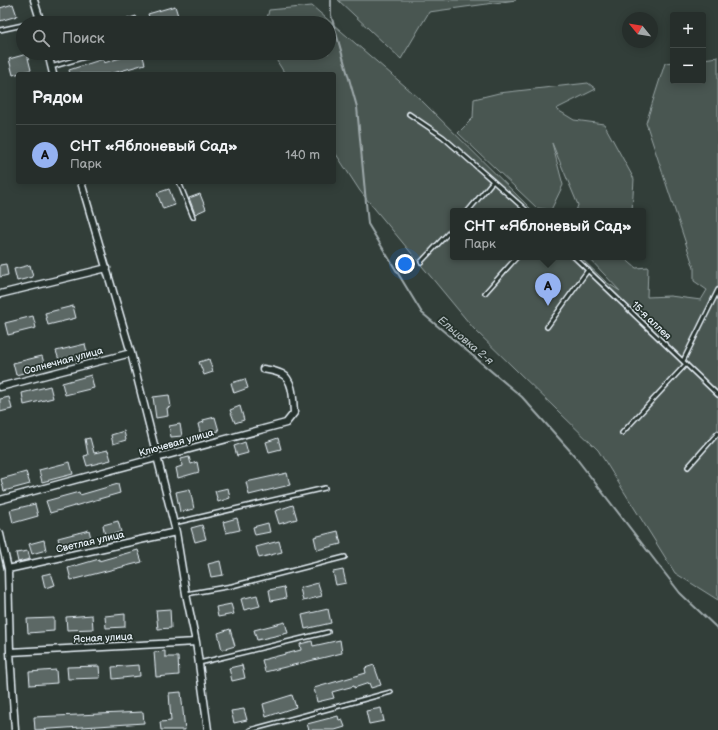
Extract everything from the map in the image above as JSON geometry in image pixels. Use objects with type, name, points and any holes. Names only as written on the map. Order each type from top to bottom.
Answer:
[{"type":"street","points":[[36,0],[40,16]]},
{"type":"street","points":[[50,60],[52,72]]},
{"type":"street","points":[[82,184],[131,352],[174,523],[196,642],[208,730]]},
{"type":"street","points":[[0,294],[107,268]]},
{"type":"street","name":"Солнечная улица","points":[[0,387],[131,352]]},
{"type":"street","name":"Ключевая улица","points":[[0,500],[286,423],[294,414],[292,391],[286,377],[282,374],[263,369]]},
{"type":"street","name":"Светлая улица","points":[[8,569],[176,532]]},
{"type":"street","points":[[0,534],[8,569],[10,652],[15,730]]},
{"type":"street","name":"Ясная улица","points":[[10,652],[196,642]]},
{"type":"lane","points":[[0,30],[16,27]]},
{"type":"lane","points":[[51,67],[74,60]]},
{"type":"lane","points":[[409,114],[443,137],[524,208]]},
{"type":"lane","points":[[470,208],[493,181]]},
{"type":"lane","points":[[180,184],[192,217]]},
{"type":"lane","points":[[422,262],[450,231]]},
{"type":"lane","points":[[485,293],[514,260]]},
{"type":"lane","name":"15-я аллея","points":[[577,260],[718,395]]},
{"type":"lane","points":[[547,328],[588,270]]},
{"type":"lane","points":[[622,433],[685,362],[718,290]]},
{"type":"lane","points":[[713,303],[718,305]]},
{"type":"lane","points":[[688,467],[718,433]]},
{"type":"lane","points":[[174,523],[325,488]]},
{"type":"lane","points":[[186,594],[232,586],[345,557]]},
{"type":"lane","points":[[199,663],[246,653],[328,632]]},
{"type":"lane","points":[[250,730],[391,692]]},
{"type":"shaded area","points":[[338,0],[516,0],[429,12],[401,59]]},
{"type":"shaded area","points":[[312,6],[324,16],[268,16],[269,10]]},
{"type":"shaded area","points":[[336,27],[420,99],[530,208],[450,208],[450,260],[583,260],[606,282],[620,291],[591,260],[627,260],[636,268],[648,267],[647,297],[670,296],[701,300],[707,290],[694,281],[694,268],[646,123],[665,63],[670,62],[670,84],[706,84],[706,59],[718,57],[718,600],[675,573],[598,450],[474,329],[360,191],[336,154],[336,72],[284,72],[276,60],[336,60]]},
{"type":"shaded area","points":[[588,83],[596,89],[556,109],[574,120],[604,124],[634,179],[632,208],[577,208],[578,205],[552,143],[563,185],[552,208],[537,208],[458,133],[473,118],[474,99],[499,93]]},
{"type":"building","points":[[13,4],[17,16],[0,21],[0,8]]},
{"type":"building","points":[[175,6],[178,16],[149,16],[148,14]]},
{"type":"building","points":[[16,57],[16,60],[28,60],[31,70],[16,72],[16,74],[13,75],[9,59]]},
{"type":"building","points":[[100,60],[103,60],[104,63],[114,60],[144,60],[145,64],[117,72],[70,72],[69,70]]},
{"type":"building","points":[[169,189],[175,205],[163,209],[157,193]]},
{"type":"building","points":[[200,194],[206,209],[195,214],[189,198]]},
{"type":"building","points":[[6,264],[8,275],[0,277],[0,265]]},
{"type":"building","points":[[30,265],[33,277],[17,281],[14,269]]},
{"type":"building","points":[[73,306],[76,318],[48,325],[45,313]]},
{"type":"building","points":[[33,316],[36,328],[8,335],[5,323]]},
{"type":"building","points":[[85,344],[88,356],[60,363],[56,351]]},
{"type":"building","points":[[42,356],[45,367],[16,375],[13,363]]},
{"type":"building","points":[[209,359],[213,372],[204,375],[199,362]]},
{"type":"building","points":[[91,375],[94,388],[65,395],[62,383]]},
{"type":"building","points":[[245,379],[248,388],[234,393],[231,383]]},
{"type":"building","points":[[50,386],[53,398],[24,405],[22,393]]},
{"type":"building","points":[[169,395],[171,407],[167,408],[168,416],[156,418],[153,397]]},
{"type":"building","points":[[9,397],[12,409],[0,412],[0,399]]},
{"type":"building","points":[[240,406],[244,420],[235,423],[230,410]]},
{"type":"building","points":[[215,417],[219,431],[201,436],[198,424],[204,422],[203,420]]},
{"type":"building","points":[[180,424],[182,436],[171,437],[169,426]]},
{"type":"building","points":[[124,431],[126,440],[113,444],[111,435]]},
{"type":"building","points":[[90,438],[94,453],[108,450],[111,460],[87,466],[84,456],[88,455],[85,439]]},
{"type":"building","points":[[278,438],[281,449],[269,452],[266,442]]},
{"type":"building","points":[[245,442],[248,453],[237,456],[234,446]]},
{"type":"building","points":[[189,457],[191,464],[197,462],[199,472],[178,478],[176,468],[182,466],[181,459]]},
{"type":"building","points":[[70,462],[73,474],[42,482],[39,470]]},
{"type":"building","points":[[26,472],[30,484],[4,491],[1,479]]},
{"type":"building","points":[[287,473],[290,485],[249,495],[246,482]]},
{"type":"building","points":[[118,484],[120,493],[50,513],[46,501],[79,492],[80,495]]},
{"type":"building","points":[[228,488],[230,498],[218,502],[215,491]]},
{"type":"building","points":[[190,489],[194,509],[180,512],[176,492]]},
{"type":"building","points":[[35,504],[38,516],[13,523],[10,510]]},
{"type":"building","points":[[293,505],[297,519],[279,524],[275,511]]},
{"type":"building","points":[[237,518],[240,530],[226,533],[223,522]]},
{"type":"building","points":[[118,521],[121,532],[105,536],[103,525]]},
{"type":"building","points":[[268,523],[270,532],[255,535],[253,527]]},
{"type":"building","points":[[202,525],[206,539],[195,542],[191,528]]},
{"type":"building","points":[[89,530],[92,542],[61,550],[58,538]]},
{"type":"building","points":[[338,531],[341,544],[317,550],[314,537]]},
{"type":"building","points":[[44,540],[46,550],[32,554],[29,544]]},
{"type":"building","points":[[279,541],[282,552],[259,558],[256,547]]},
{"type":"building","points":[[138,550],[142,562],[71,580],[68,568]]},
{"type":"building","points":[[28,551],[30,559],[18,562],[16,553]]},
{"type":"building","points":[[220,561],[223,575],[211,577],[208,564]]},
{"type":"building","points":[[343,570],[346,583],[336,585],[333,572]]},
{"type":"building","points":[[51,573],[55,585],[45,588],[42,575]]},
{"type":"building","points":[[318,583],[322,596],[303,601],[300,588]]},
{"type":"building","points":[[284,587],[286,598],[271,601],[269,590]]},
{"type":"building","points":[[257,595],[260,606],[244,610],[241,599]]},
{"type":"building","points":[[231,604],[234,614],[218,617],[216,607]]},
{"type":"building","points":[[170,609],[171,628],[158,629],[156,610]]},
{"type":"building","points":[[328,609],[331,623],[305,629],[302,615]]},
{"type":"building","points":[[125,614],[125,627],[106,628],[105,616]]},
{"type":"building","points":[[92,615],[93,629],[67,630],[66,617]]},
{"type":"building","points":[[54,618],[54,631],[28,633],[27,619]]},
{"type":"building","points":[[285,622],[288,633],[257,640],[254,630]]},
{"type":"building","points":[[230,629],[235,646],[222,650],[218,633]]},
{"type":"building","points":[[340,640],[342,653],[265,672],[262,660],[301,650],[300,644],[312,641],[313,646]]},
{"type":"building","points":[[165,651],[165,657],[178,657],[179,675],[156,677],[154,652]]},
{"type":"building","points":[[139,665],[140,676],[113,679],[112,667]]},
{"type":"building","points":[[242,665],[245,678],[232,681],[229,668]]},
{"type":"building","points":[[374,665],[381,685],[371,688],[369,683],[354,688],[354,686],[332,692],[334,698],[317,702],[314,688],[366,673],[365,668]]},
{"type":"building","points":[[99,666],[100,678],[68,679],[67,667]]},
{"type":"building","points":[[56,670],[57,683],[30,685],[29,672]]},
{"type":"building","points":[[181,692],[185,730],[161,730],[160,722],[171,721],[169,693]]},
{"type":"building","points":[[292,695],[296,707],[266,717],[263,704]]},
{"type":"building","points":[[381,708],[384,721],[369,724],[366,711]]},
{"type":"building","points":[[244,709],[247,720],[234,723],[231,711]]},
{"type":"building","points":[[143,712],[144,723],[35,730],[34,717]]},
{"type":"building","points":[[338,716],[339,720],[342,719],[345,727],[335,730],[309,730],[307,724]]},
{"type":"waterway","name":"Ельцовка 2-я","points":[[331,0],[331,16]]},
{"type":"waterway","name":"Ельцовка 2-я","points":[[336,33],[357,107],[368,224],[422,313],[522,397],[573,454],[680,593],[718,629]]},
{"type":"place","name":"СНТ «Яблоневый Сад»","points":[[548,306]]}]
